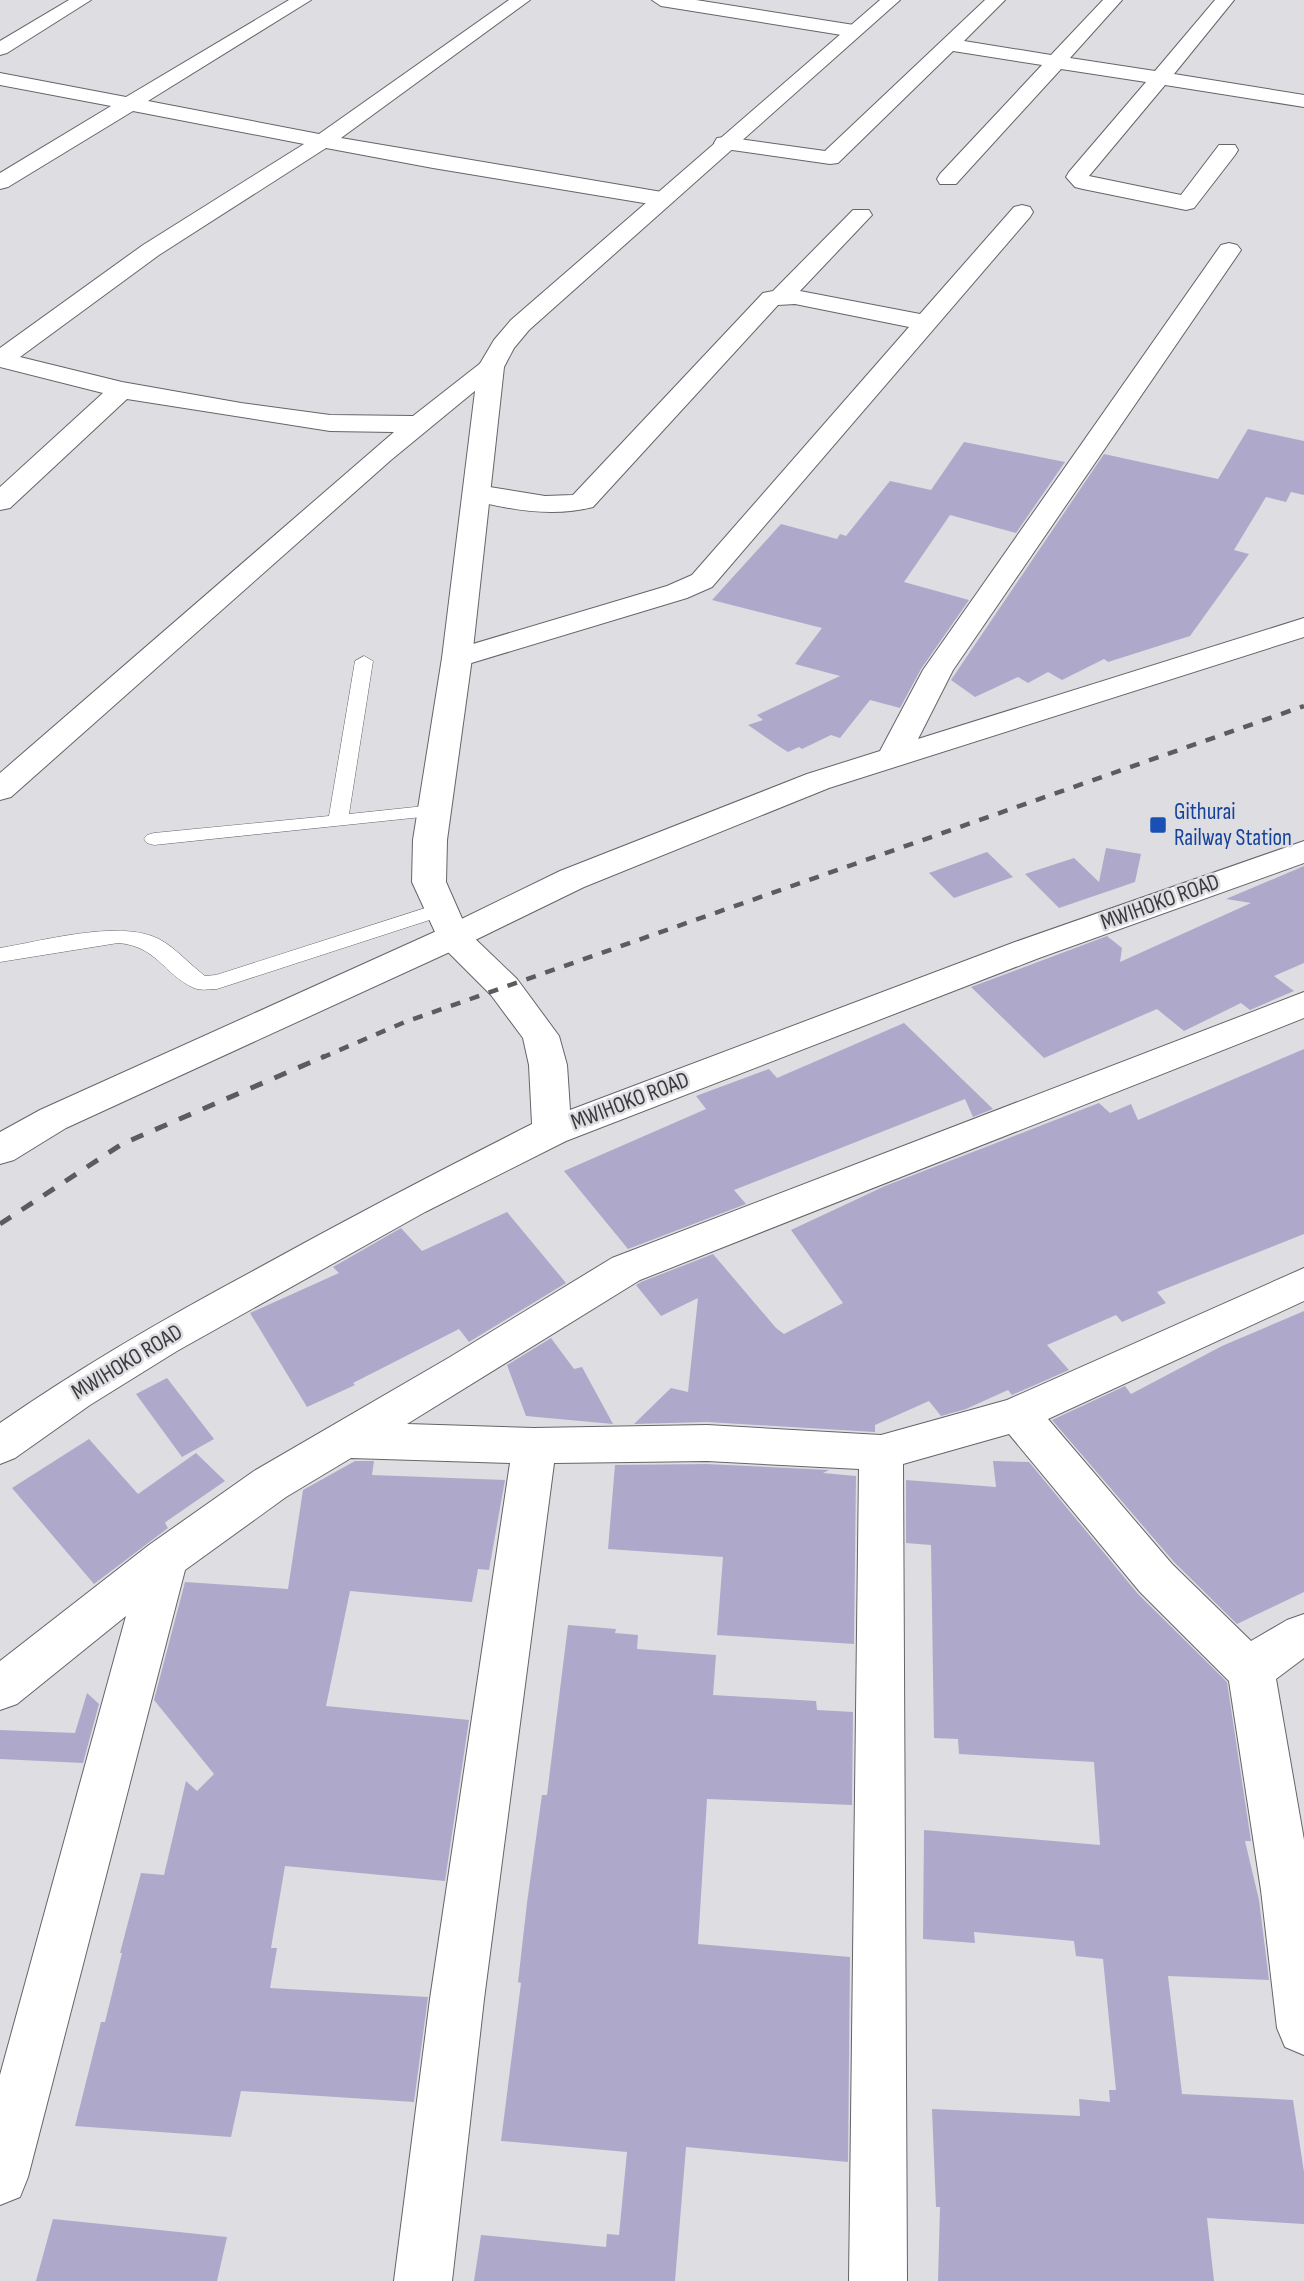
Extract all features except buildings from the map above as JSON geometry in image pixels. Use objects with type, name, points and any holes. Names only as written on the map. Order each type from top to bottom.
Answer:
[{"type":"street","points":[[0,49],[82,0]]},
{"type":"street","points":[[0,182],[302,0]]},
{"type":"street","points":[[1,359],[151,250],[324,141],[521,0]]},
{"type":"street","points":[[661,0],[853,31]]},
{"type":"street","points":[[552,1130],[548,1065],[541,1035],[504,987],[447,923],[429,882],[430,840],[457,658],[491,367],[503,345],[520,326],[725,143],[891,0]]},
{"type":"street","points":[[725,143],[830,158],[996,0]]},
{"type":"street","points":[[948,179],[1112,0]]},
{"type":"street","points":[[1225,0],[1077,177],[1078,180],[1186,202],[1227,150]]},
{"type":"street","points":[[950,45],[1304,101]]},
{"type":"street","points":[[0,79],[433,162],[662,199]]},
{"type":"street","points":[[457,658],[677,592],[702,580],[1022,212]]},
{"type":"street","points":[[781,296],[861,215]]},
{"type":"street","points":[[894,755],[938,670],[1229,250]]},
{"type":"street","points":[[477,493],[557,505],[572,505],[583,501],[771,298],[781,296],[927,323]]},
{"type":"street","points":[[1,359],[121,390],[301,420],[420,424]]},
{"type":"street","points":[[0,790],[420,424],[491,367]]},
{"type":"street","points":[[0,502],[121,390]]},
{"type":"street","points":[[0,1150],[53,1119],[447,923],[572,879],[818,781],[1302,619]]},
{"type":"street","name":"MWIHOKO ROAD","points":[[0,1446],[75,1393],[162,1340],[411,1202],[552,1130],[1027,950],[1304,851]]},
{"type":"street","points":[[0,1689],[165,1559],[270,1484],[626,1269],[1304,1004]]},
{"type":"street","points":[[346,1440],[534,1446],[707,1443],[881,1453],[1018,1413],[1304,1283]]},
{"type":"street","points":[[1018,1413],[1156,1578],[1251,1672],[1295,1890],[1304,2028]]},
{"type":"street","points":[[423,2281],[456,2012],[534,1446]]},
{"type":"street","points":[[878,2281],[881,1453]]},
{"type":"street","points":[[0,2177],[165,1559]]},
{"type":"street","points":[[1251,1672],[1270,1654],[1304,1634]]},
{"type":"lane","points":[[338,821],[364,661]]},
{"type":"lane","points":[[154,839],[434,811]]},
{"type":"lane","points":[[0,955],[118,936],[135,936],[151,940],[201,983],[218,982],[447,923]]},
{"type":"railway","points":[[321,1058],[405,1022],[1304,706]]},
{"type":"railway","points":[[0,1224],[122,1144],[325,1056]]},
{"type":"place","name":"Githurai Railway Station","points":[[1158,825]]}]
